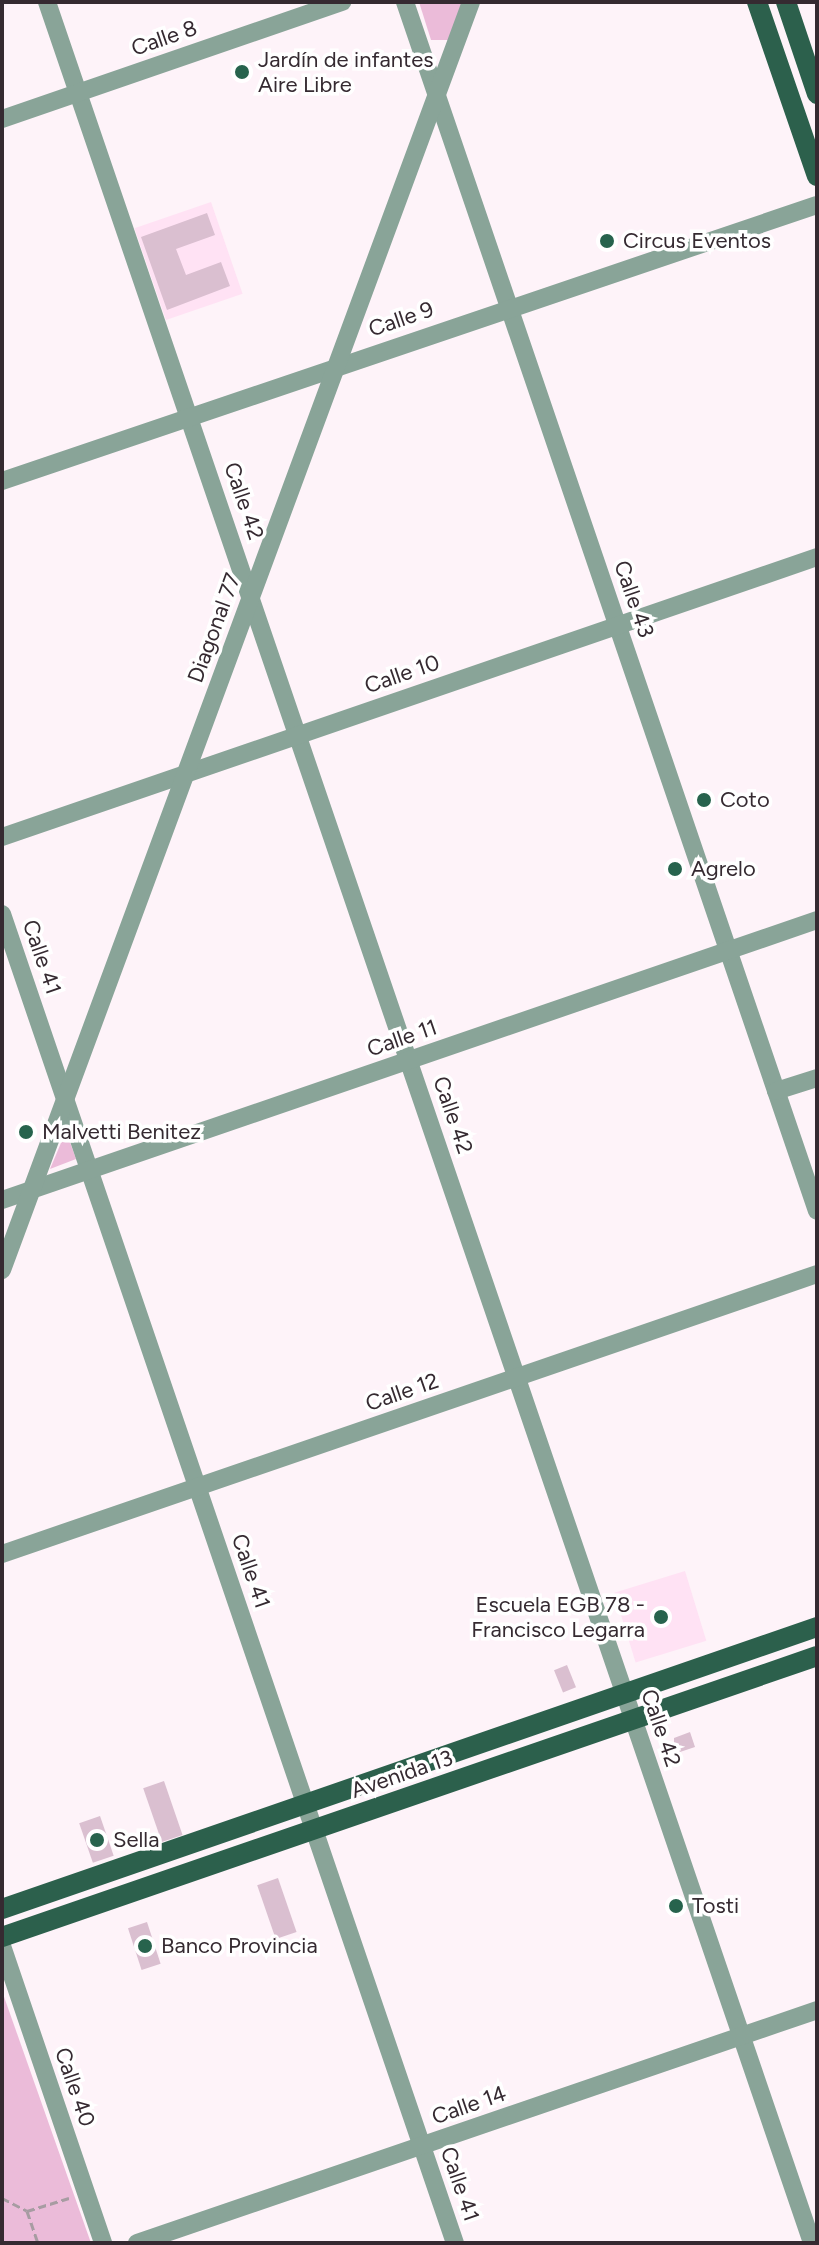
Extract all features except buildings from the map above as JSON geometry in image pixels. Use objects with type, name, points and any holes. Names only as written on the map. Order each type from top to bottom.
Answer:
[{"type":"main road","points":[[757,2],[817,176]]},
{"type":"main road","points":[[786,2],[817,94]]},
{"type":"main road","name":"Avenida 13","points":[[2,1909],[817,1627]]},
{"type":"main road","name":"Avenida 13","points":[[2,1937],[817,1656]]},
{"type":"street","name":"Calle 42","points":[[47,2],[252,595],[812,2243]]},
{"type":"street","name":"Calle 8","points":[[2,119],[342,2]]},
{"type":"street","name":"Calle 43","points":[[405,2],[817,1211]]},
{"type":"street","name":"Diagonal 77","points":[[2,1270],[471,2]]},
{"type":"street","name":"Calle 9","points":[[2,481],[817,205]]},
{"type":"street","name":"Calle 10","points":[[2,837],[817,557]]},
{"type":"street","name":"Calle 41","points":[[2,914],[455,2243]]},
{"type":"street","name":"Calle 11","points":[[2,1200],[817,920]]},
{"type":"street","points":[[776,1091],[817,1078]]},
{"type":"street","name":"Calle 12","points":[[2,1554],[817,1274]]},
{"type":"street","name":"Calle 40","points":[[2,1946],[103,2243]]},
{"type":"street","name":"Calle 14","points":[[137,2243],[817,2010]]},
{"type":"path","points":[[27,2211],[86,2192]]},
{"type":"path","points":[[2,2198],[27,2211],[38,2243]]},
{"type":"shaded area","points":[[419,2],[465,2],[451,40],[431,40]]},
{"type":"shaded area","points":[[211,202],[243,294],[166,320],[134,228]]},
{"type":"shaded area","points":[[66,1131],[76,1159],[50,1169]]},
{"type":"shaded area","name":"Escuela EGB 78 - Francisco Legarra","points":[[685,1571],[706,1641],[636,1662],[614,1593]]},
{"type":"shaded area","points":[[2,1991],[91,2243],[2,2243]]},
{"type":"place","name":"Jardín de infantes Aire Libre","points":[[242,72]]},
{"type":"place","name":"Circus Eventos","points":[[607,241]]},
{"type":"place","name":"Coto","points":[[704,800]]},
{"type":"place","name":"Agrelo","points":[[675,869]]},
{"type":"place","name":"Malvetti Benitez","points":[[26,1132]]},
{"type":"place","name":"Escuela EGB 78 - Francisco Legarra","points":[[661,1617]]},
{"type":"place","name":"Sella","points":[[97,1840]]},
{"type":"place","name":"Tosti","points":[[676,1906]]},
{"type":"place","name":"Banco Provincia","points":[[145,1946]]}]
